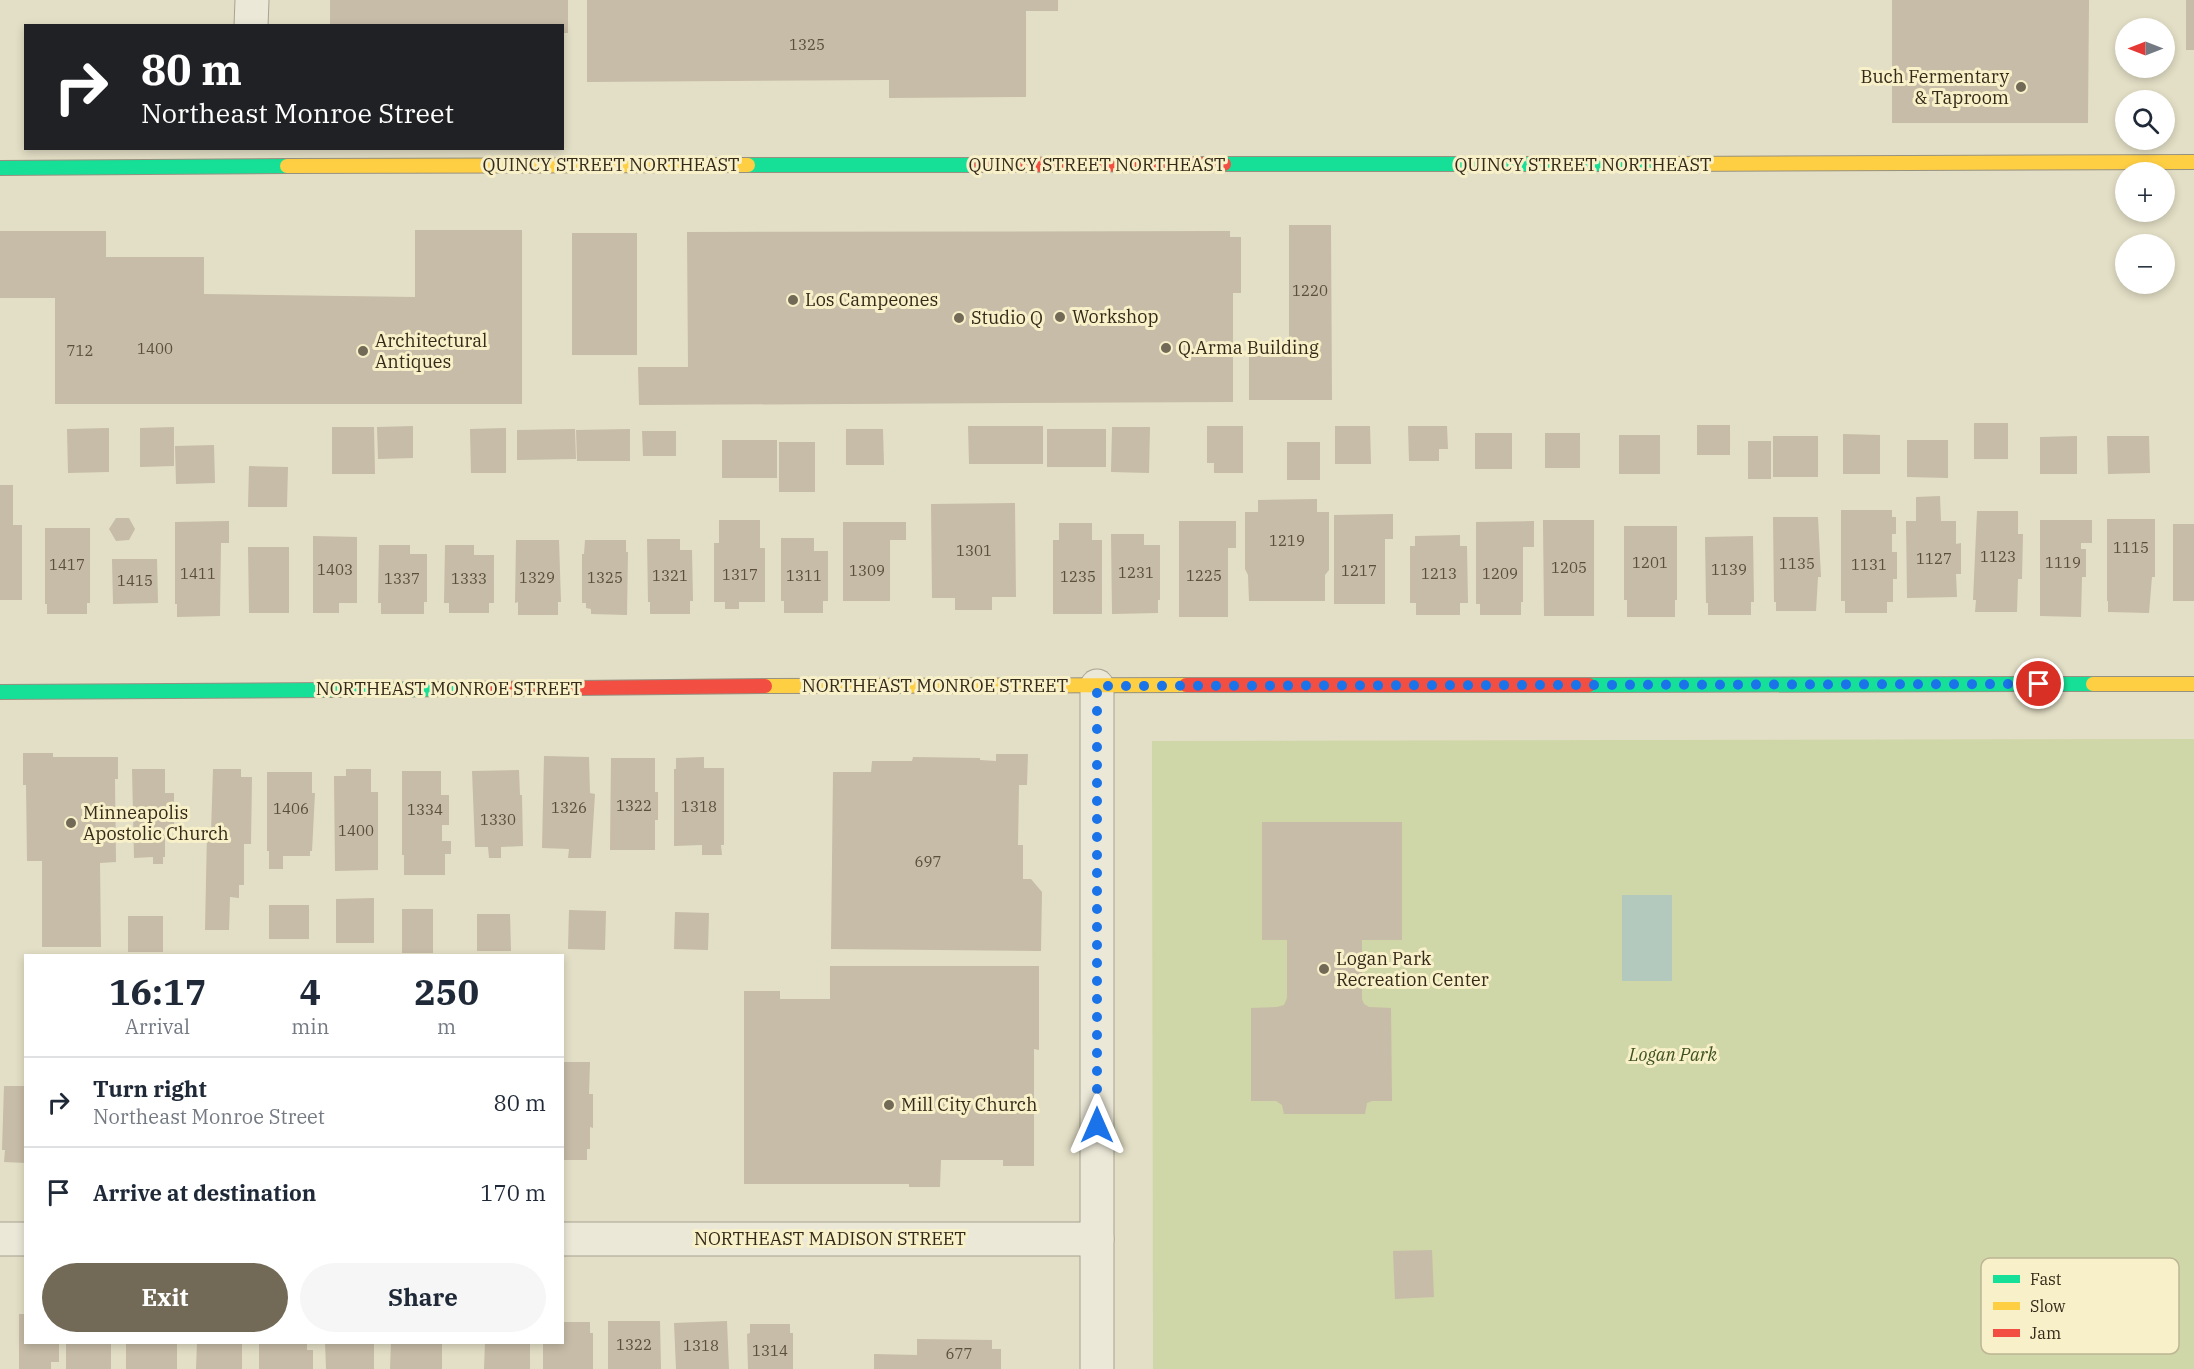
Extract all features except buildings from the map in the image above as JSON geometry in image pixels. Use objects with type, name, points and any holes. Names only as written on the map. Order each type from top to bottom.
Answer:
[{"type":"street","points":[[251,24],[252,0]]},
{"type":"street","name":"QUINCY STREET NORTHEAST","points":[[0,168],[245,157],[1844,165],[2194,162]]},
{"type":"street","name":"NORTHEAST MONROE STREET","points":[[0,692],[1097,686],[2194,684]]},
{"type":"street","points":[[1097,686],[1097,1369]]},
{"type":"street","points":[[0,1239],[24,1239]]},
{"type":"street","name":"NORTHEAST MADISON STREET","points":[[564,1239],[1097,1239]]},
{"type":"green space","name":"Logan Park","points":[[2194,739],[2194,1369],[1153,1369],[1152,741]]},
{"type":"shaded area","points":[[1622,895],[1672,895],[1672,981],[1622,981]]},
{"type":"traffic: fast","points":[[1224,164],[1669,164]]},
{"type":"traffic: fast","points":[[748,165],[981,165]]},
{"type":"traffic: fast","points":[[0,168],[287,166]]},
{"type":"traffic: fast","points":[[1589,685],[2093,684]]},
{"type":"traffic: fast","points":[[0,692],[473,689]]},
{"type":"traffic: slow","points":[[1669,164],[2194,162]]},
{"type":"traffic: slow","points":[[287,166],[748,165]]},
{"type":"traffic: slow","points":[[2093,684],[2194,684]]},
{"type":"traffic: slow","points":[[765,686],[1186,685]]},
{"type":"traffic: jam","points":[[981,165],[1224,164]]},
{"type":"traffic: jam","points":[[1186,685],[1589,685]]},
{"type":"traffic: jam","points":[[473,689],[765,686]]},
{"type":"place","name":"Buch Fermentary & Taproom","points":[[2021,87]]},
{"type":"place","name":"Los Campeones","points":[[793,300]]},
{"type":"place","name":"Workshop","points":[[1060,317]]},
{"type":"place","name":"Studio Q","points":[[959,318]]},
{"type":"place","name":"Q.Arma Building","points":[[1166,348]]},
{"type":"place","name":"Architectural Antiques","points":[[363,351]]},
{"type":"place","name":"Minneapolis Apostolic Church","points":[[71,823]]},
{"type":"place","name":"Logan Park Recreation Center","points":[[1324,969]]},
{"type":"place","name":"Mill City Church","points":[[889,1105]]},
{"type":"route","points":[[1097,1125],[1097,686],[2039,684]]}]
